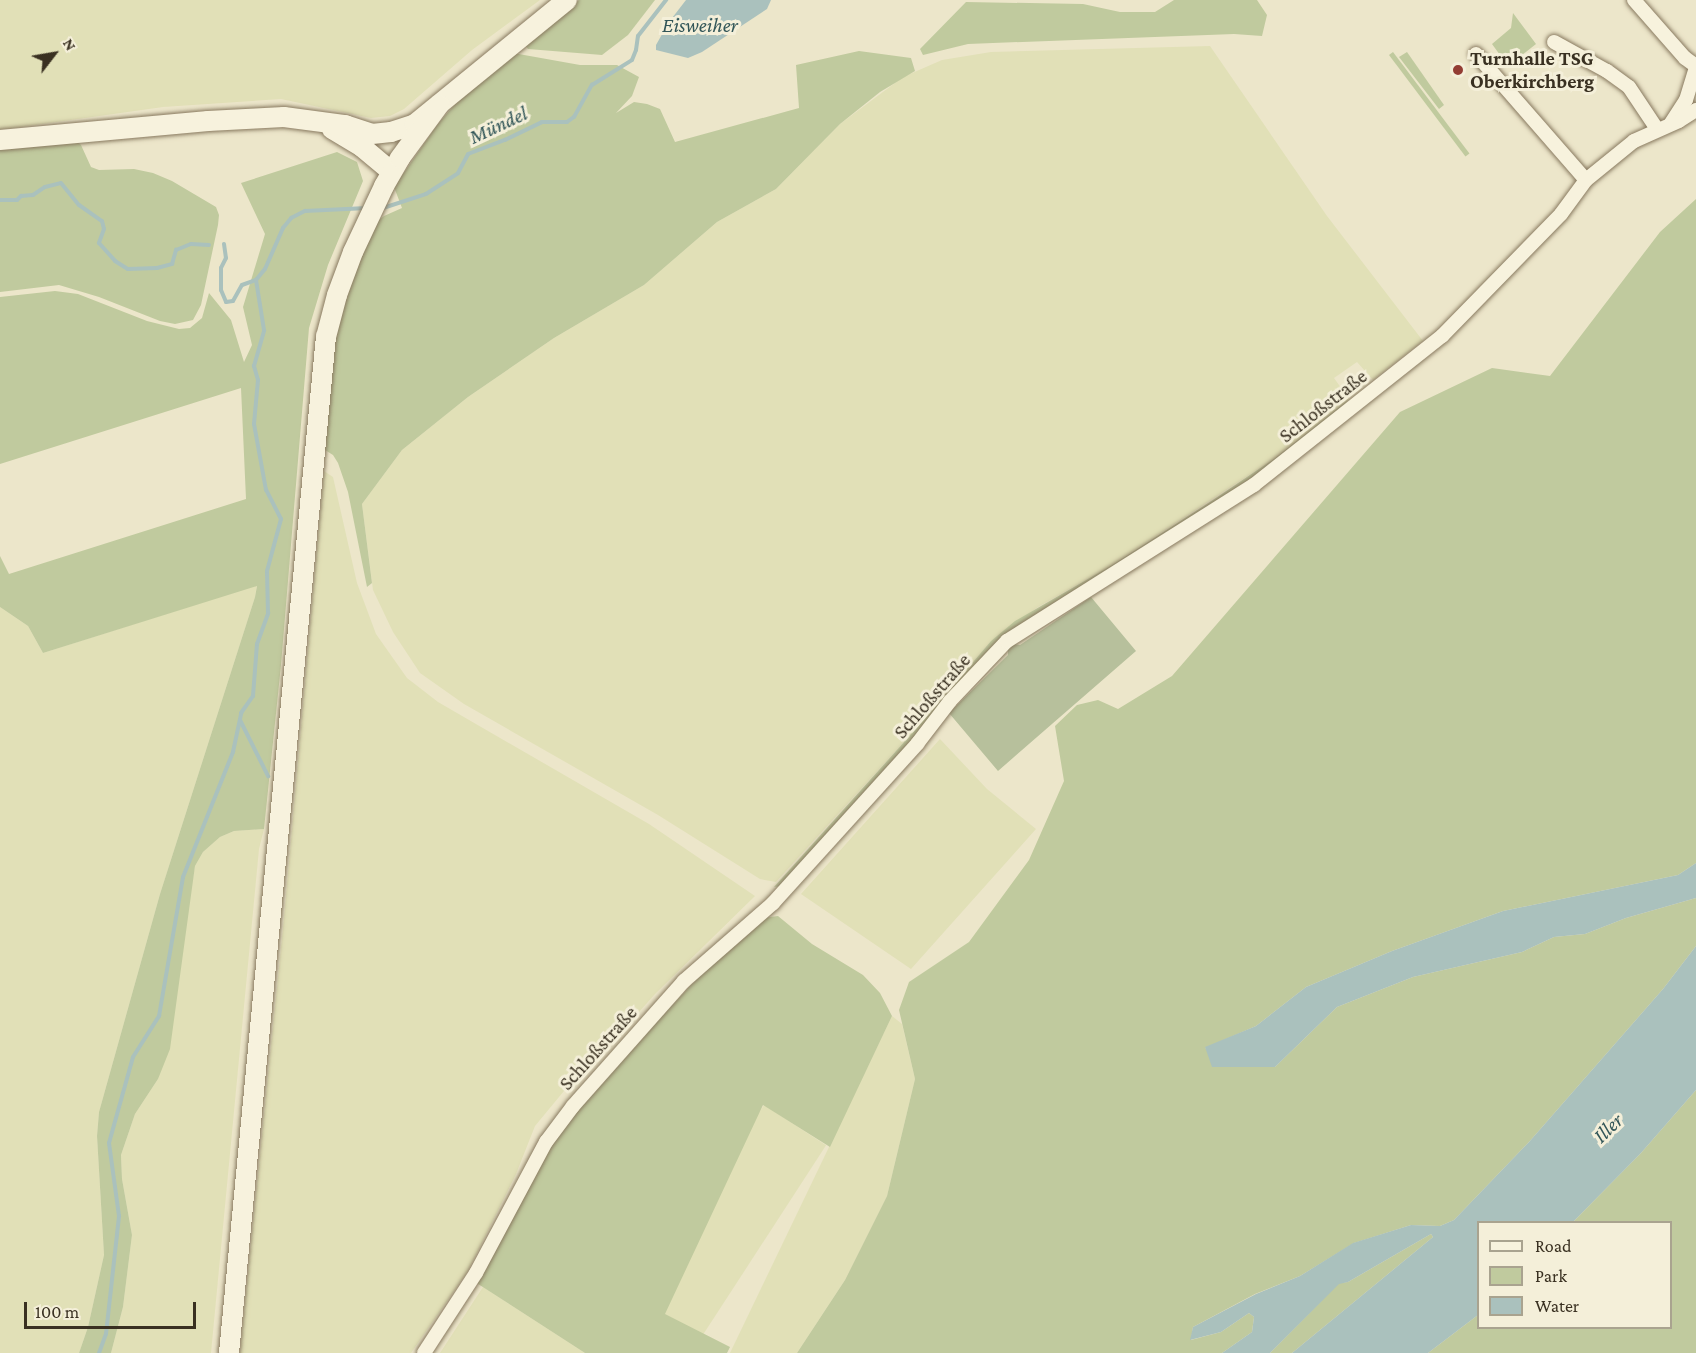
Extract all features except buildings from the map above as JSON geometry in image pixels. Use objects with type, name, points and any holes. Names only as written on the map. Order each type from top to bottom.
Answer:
[{"type":"main road","points":[[0,140],[284,117],[345,125],[372,134],[391,132],[415,124],[510,44],[567,0]]},
{"type":"main road","points":[[230,1353],[326,337],[339,289],[365,226],[391,172],[440,105]]},
{"type":"main road","points":[[321,123],[362,147],[391,172]]},
{"type":"main road","points":[[372,134],[391,172]]},
{"type":"street","points":[[1634,0],[1677,50],[1696,67]]},
{"type":"street","points":[[1554,42],[1607,71],[1629,87],[1663,127]]},
{"type":"street","points":[[1476,54],[1586,180]]},
{"type":"street","name":"Schloßstraße","points":[[1663,127],[1686,100],[1696,67]]},
{"type":"street","name":"Schloßstraße","points":[[424,1353],[476,1273],[546,1142],[573,1106],[684,981],[773,903],[917,744],[950,702],[1007,641],[1254,485],[1442,336],[1562,214],[1586,180],[1634,141],[1696,110]]},
{"type":"green space","points":[[0,0],[540,0],[472,50],[404,109],[390,116],[371,118],[281,99],[163,107],[0,130]]},
{"type":"green space","points":[[579,0],[655,0],[628,35],[602,55],[528,49],[523,43]]},
{"type":"green space","points":[[1174,0],[1257,0],[1267,15],[1262,36],[1234,34],[968,44],[923,55],[920,49],[966,2],[1083,4],[1120,12],[1155,12]]},
{"type":"green space","points":[[1513,13],[1536,44],[1508,66],[1492,44],[1511,28]]},
{"type":"green space","points":[[1210,46],[1327,216],[1423,341],[1373,380],[1357,362],[1334,378],[1349,399],[1275,458],[1112,565],[1038,607],[991,641],[913,732],[776,882],[760,879],[658,815],[464,704],[420,673],[393,632],[373,590],[362,504],[402,450],[468,397],[554,338],[644,285],[717,222],[776,189],[840,124],[903,77],[942,60],[991,52]]},
{"type":"green space","points":[[859,51],[911,58],[915,71],[880,92],[840,124],[776,189],[717,222],[644,285],[554,338],[468,397],[402,450],[362,504],[372,583],[367,587],[348,492],[338,463],[333,455],[325,450],[327,392],[339,315],[374,224],[384,216],[402,208],[394,187],[437,125],[470,87],[513,53],[580,65],[617,65],[639,77],[632,96],[616,113],[634,102],[660,109],[675,142],[799,108],[796,65]]},
{"type":"green space","points":[[1393,52],[1469,153],[1465,156],[1389,55]]},
{"type":"green space","points":[[1407,52],[1444,105],[1439,109],[1399,57]]},
{"type":"green space","points":[[78,142],[91,167],[99,170],[134,169],[153,173],[172,181],[216,207],[219,215],[218,225],[201,305],[193,320],[175,324],[160,321],[99,297],[59,285],[0,292],[0,148]]},
{"type":"green space","points":[[337,152],[357,162],[363,181],[328,265],[309,328],[281,665],[264,829],[234,831],[220,837],[203,852],[195,866],[170,1049],[158,1079],[135,1114],[121,1155],[122,1179],[132,1235],[123,1307],[111,1353],[79,1353],[88,1327],[104,1255],[97,1136],[99,1112],[160,894],[257,586],[43,653],[28,626],[0,607],[0,556],[9,574],[246,499],[241,388],[0,464],[0,297],[55,291],[78,294],[147,321],[179,329],[190,328],[202,318],[209,293],[231,320],[244,362],[252,345],[243,307],[265,234],[241,183]]},
{"type":"green space","points":[[1696,199],[1696,863],[1678,875],[1503,911],[1392,951],[1306,987],[1256,1026],[1205,1048],[1275,1067],[1337,1007],[1413,977],[1522,952],[1554,937],[1585,934],[1626,918],[1696,898],[1696,946],[1663,989],[1529,1142],[1454,1220],[1440,1226],[1411,1225],[1354,1243],[1300,1276],[1255,1294],[1193,1327],[1191,1340],[1221,1332],[1249,1313],[1254,1317],[1252,1332],[1222,1353],[797,1353],[845,1280],[887,1196],[915,1079],[899,1010],[909,982],[969,942],[1029,860],[1064,781],[1055,726],[1077,705],[1098,700],[1118,709],[1172,676],[1400,412],[1492,368],[1550,376],[1660,232]]},
{"type":"green space","points":[[1349,399],[1335,415],[1282,458],[1216,503],[1016,628],[780,886],[774,887],[991,641],[1015,621],[1112,565],[1213,500],[1275,458]]},
{"type":"green space","points":[[324,471],[333,477],[357,583],[376,634],[407,678],[438,702],[649,824],[755,896],[655,994],[582,1076],[578,1074],[535,1126],[516,1174],[468,1271],[411,1353],[240,1353],[284,918]]},
{"type":"green space","points":[[257,585],[160,894],[99,1112],[97,1136],[104,1255],[88,1327],[79,1353],[0,1353],[0,607],[28,626],[43,653]]},
{"type":"green space","points":[[1091,597],[1136,651],[998,771],[949,713],[1008,655],[1008,648],[1013,644],[1020,645]]},
{"type":"green space","points":[[940,739],[987,789],[1036,829],[911,969],[801,894]]},
{"type":"green space","points":[[264,829],[259,849],[211,1353],[111,1353],[123,1307],[132,1235],[122,1179],[121,1155],[135,1114],[158,1079],[195,866],[203,852],[220,837],[234,831]]},
{"type":"green space","points":[[778,916],[812,944],[863,975],[880,993],[892,1016],[830,1147],[763,1105],[665,1314],[730,1347],[727,1353],[585,1353],[475,1282],[530,1176],[581,1103],[694,982],[763,918]]},
{"type":"green space","points":[[892,1016],[902,1024],[915,1079],[887,1196],[845,1280],[797,1353],[730,1353]]},
{"type":"green space","points":[[1696,1090],[1696,1353],[1428,1353],[1477,1316],[1477,1329],[1672,1329],[1672,1221],[1574,1221],[1641,1153]]},
{"type":"green space","points":[[764,1105],[826,1145],[700,1340],[638,1300]]},
{"type":"green space","points":[[1431,1234],[1433,1237],[1292,1353],[1270,1353],[1339,1283],[1348,1282]]},
{"type":"green space","points":[[483,1287],[585,1353],[440,1353]]},
{"type":"water","name":"Eisweiher","points":[[686,0],[771,0],[767,9],[702,52],[688,58],[656,50],[656,45],[669,22]]},
{"type":"water","points":[[1696,863],[1696,898],[1626,918],[1585,934],[1554,937],[1522,952],[1413,977],[1337,1007],[1275,1067],[1212,1067],[1205,1047],[1256,1026],[1306,987],[1392,951],[1503,911],[1678,875]]},
{"type":"water","name":"Iller","points":[[1696,946],[1696,1090],[1641,1153],[1574,1221],[1477,1221],[1477,1316],[1428,1353],[1292,1353],[1433,1237],[1431,1234],[1348,1282],[1339,1284],[1270,1353],[1222,1353],[1252,1332],[1254,1317],[1249,1313],[1221,1332],[1190,1340],[1193,1327],[1256,1294],[1300,1276],[1353,1243],[1411,1225],[1440,1226],[1454,1220],[1529,1142],[1663,989]]},
{"type":"waterway","name":"Mündel","points":[[380,209],[426,194],[458,173],[468,154],[505,140],[542,122],[567,122],[574,117],[592,85],[632,60],[638,36],[666,0]]},
{"type":"waterway","name":"Mündel","points":[[0,200],[17,200],[21,196],[33,195],[45,187],[61,183],[79,205],[102,221],[104,229],[99,243],[115,261],[128,269],[157,268],[172,264],[176,250],[191,244],[209,245]]},
{"type":"waterway","name":"Mündel","points":[[224,244],[226,258],[221,268],[221,290],[226,302],[233,301],[242,285],[256,280],[265,269],[283,228],[291,218],[305,211],[367,208]]},
{"type":"waterway","points":[[99,1353],[106,1334],[119,1216],[109,1143],[133,1057],[159,1016],[183,877],[233,752],[241,713],[253,696],[257,644],[268,613],[267,571],[281,519],[266,490],[254,424],[258,380],[254,366],[264,330],[256,280]]},
{"type":"waterway","points":[[240,720],[268,776]]},
{"type":"place","name":"Turnhalle TSG Oberkirchberg","points":[[1458,70]]}]
